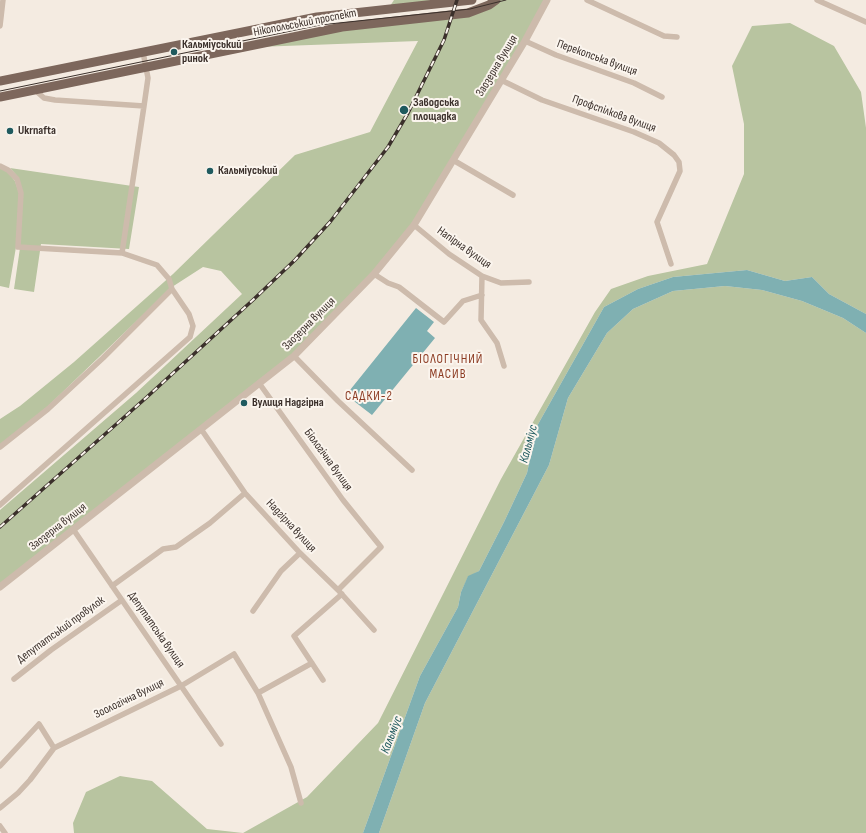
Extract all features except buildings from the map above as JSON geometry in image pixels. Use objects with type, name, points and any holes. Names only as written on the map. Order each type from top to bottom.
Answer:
[{"type":"main road","name":"Нікопольський проспект","points":[[0,81],[317,17],[472,0]]},
{"type":"main road","name":"Нікопольський проспект","points":[[0,97],[342,27],[468,13],[489,5],[496,0]]},
{"type":"street","points":[[0,26],[3,0]]},
{"type":"street","name":"Заозерна вулиця","points":[[0,587],[294,356],[374,274],[414,225],[525,41],[547,0]]},
{"type":"street","points":[[588,0],[664,36],[677,37]]},
{"type":"street","points":[[816,0],[866,22]]},
{"type":"street","name":"Перекопська вулиця","points":[[525,41],[556,55],[634,83],[662,97]]},
{"type":"street","points":[[122,252],[148,84],[143,52]]},
{"type":"street","name":"Профспілкова вулиця","points":[[501,80],[542,100],[634,132],[659,143],[674,155],[679,162],[680,171],[656,222],[671,264]]},
{"type":"street","points":[[35,90],[44,98],[55,100],[144,106]]},
{"type":"street","points":[[453,160],[513,195]]},
{"type":"street","points":[[0,166],[8,170],[17,179],[21,193],[18,247],[122,252],[157,265],[169,279],[172,289],[189,314],[193,326],[190,337],[0,505]]},
{"type":"street","name":"Напірна вулиця","points":[[414,225],[449,254],[482,276],[501,283],[529,282]]},
{"type":"street","points":[[374,274],[388,283],[399,287],[444,322],[463,301],[482,295]]},
{"type":"street","points":[[482,276],[481,320],[498,343],[504,366]]},
{"type":"street","points":[[0,447],[48,409],[103,358],[172,289]]},
{"type":"street","points":[[294,356],[338,401],[412,470]]},
{"type":"street","name":"Біологічна вулиця","points":[[259,383],[343,500],[381,547],[340,592]]},
{"type":"street","name":"Надгірна вулиця","points":[[201,429],[245,493],[300,553],[340,592],[374,630]]},
{"type":"street","points":[[112,586],[163,549],[176,547],[210,523],[245,493]]},
{"type":"street","name":"Депутатська вулиця","points":[[73,529],[221,744]]},
{"type":"street","points":[[253,611],[282,571],[300,553]]},
{"type":"street","points":[[323,680],[294,636],[340,592]]},
{"type":"street","name":"Депутатський провулок","points":[[14,679],[50,650],[122,600]]},
{"type":"street","name":"Зоологічна вулиця","points":[[0,808],[18,793],[30,780],[54,748],[181,686],[234,654],[258,693],[291,767],[301,803]]},
{"type":"street","points":[[258,693],[312,663]]},
{"type":"street","points":[[0,766],[39,724],[54,748]]},
{"type":"street","points":[[0,826],[5,833]]},
{"type":"green space","points":[[394,0],[448,0],[390,6]]},
{"type":"green space","points":[[496,0],[547,0],[414,225],[374,274],[294,356],[0,587],[0,510],[136,393],[242,294],[221,271],[203,267],[172,287],[47,407],[0,445],[0,419],[20,406],[74,362],[173,274],[295,155],[370,132],[418,41],[257,47],[343,30],[468,16]]},
{"type":"green space","points":[[790,23],[834,46],[861,92],[866,128],[866,314],[829,294],[812,277],[785,281],[747,270],[673,277],[638,289],[604,307],[537,426],[527,473],[479,571],[468,577],[461,592],[458,607],[420,676],[363,833],[243,833],[307,797],[378,723],[501,479],[595,312],[611,289],[648,276],[707,264],[744,174],[744,124],[732,66],[752,26]]},
{"type":"green space","points":[[0,168],[7,171],[15,181],[19,193],[16,247],[9,288],[0,286]]},
{"type":"green space","points":[[10,168],[139,187],[129,249],[41,244],[34,292],[14,289],[20,248],[19,178]]},
{"type":"green space","points":[[725,286],[762,290],[802,301],[843,318],[866,333],[866,833],[379,833],[425,703],[549,465],[568,398],[607,333],[633,309],[673,291]]},
{"type":"green space","points":[[120,776],[152,781],[207,829],[243,833],[74,833],[73,823],[86,792]]},
{"type":"water","points":[[747,270],[785,281],[812,277],[829,294],[866,314],[866,333],[843,318],[802,301],[762,290],[725,286],[673,291],[633,309],[607,333],[568,398],[549,465],[425,703],[379,833],[363,833],[420,676],[458,607],[461,592],[468,576],[479,571],[527,473],[537,426],[604,307],[638,289],[673,277]]},
{"type":"water","points":[[416,308],[434,322],[427,331],[435,338],[372,415],[346,395]]},
{"type":"tram line","points":[[0,91],[320,25],[470,9],[506,0]]},
{"type":"railway","points":[[0,527],[147,397],[254,299],[295,260],[330,222],[388,147],[408,113],[444,40],[457,0]]},
{"type":"place","name":"Кальміуський ринок","points":[[174,52]]},
{"type":"place","name":"Заводська площадка","points":[[404,110]]},
{"type":"place","name":"Ukrnafta","points":[[10,131]]},
{"type":"place","name":"Кальміуський","points":[[210,171]]},
{"type":"place","name":"Вулиця Надгірна","points":[[244,403]]},
{"type":"district","name":"БІОЛОГІЧНИЙ МАСИВ","points":[[448,368]]},
{"type":"district","name":"САДКИ-2","points":[[369,397]]},
{"type":"water label","name":"Кальміус","points":[[529,444]]},
{"type":"water label","name":"Кальміус","points":[[392,735]]}]
